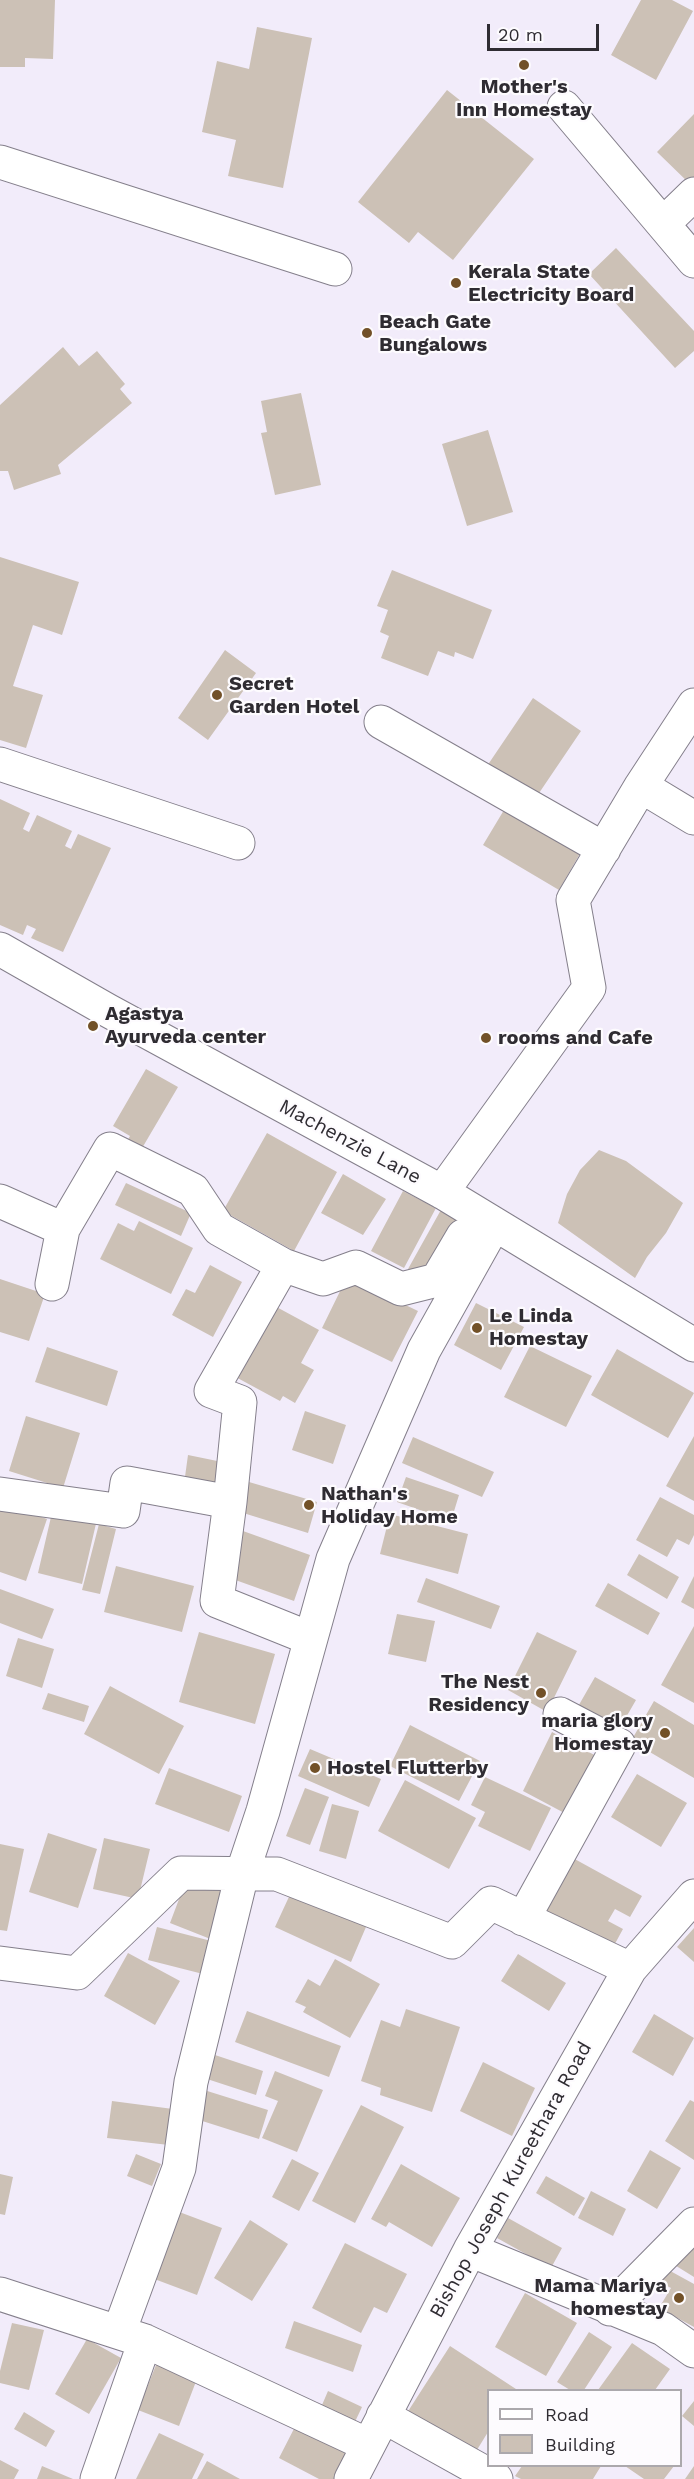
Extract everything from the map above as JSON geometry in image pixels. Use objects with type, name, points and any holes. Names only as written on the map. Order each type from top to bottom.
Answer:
[{"type":"street","points":[[564,107],[694,261]]},
{"type":"street","points":[[0,162],[335,269]]},
{"type":"street","points":[[653,212],[694,194]]},
{"type":"street","points":[[442,1192],[589,988],[573,900],[641,786],[694,705]]},
{"type":"street","points":[[381,722],[603,849]]},
{"type":"street","points":[[0,764],[238,843]]},
{"type":"street","points":[[641,786],[694,818]]},
{"type":"street","name":"Machenzie Lane","points":[[0,949],[107,1010],[442,1192],[694,1345]]},
{"type":"street","points":[[52,1284],[63,1229],[110,1149],[193,1190],[219,1229],[283,1265],[323,1279],[356,1267],[401,1289],[437,1280],[485,1219]]},
{"type":"street","points":[[0,1201],[63,1229]]},
{"type":"street","points":[[98,2479],[132,2337],[179,2168],[191,2082],[242,1874],[263,1810],[309,1638],[333,1559],[424,1350],[485,1219]]},
{"type":"street","points":[[283,1265],[211,1391],[240,1402],[217,1601],[309,1638]]},
{"type":"street","points":[[0,1494],[123,1511],[127,1483],[230,1502]]},
{"type":"street","points":[[523,1919],[618,1744],[560,1714]]},
{"type":"street","points":[[0,1963],[76,1973],[181,1873],[278,1874],[452,1942],[491,1903],[630,1969]]},
{"type":"street","name":"Bishop Joseph Kureethara Road","points":[[351,2479],[470,2250],[630,1969],[694,1896]]},
{"type":"street","points":[[610,2309],[694,2224]]},
{"type":"street","points":[[470,2250],[663,2329],[694,2351]]},
{"type":"street","points":[[0,2294],[132,2337],[496,2479]]},
{"type":"building","points":[[0,0],[55,0],[53,59],[25,58],[25,67],[0,67]]},
{"type":"building","points":[[641,0],[672,0],[693,11],[656,80],[611,55]]},
{"type":"building","points":[[257,27],[312,38],[283,188],[228,176],[236,140],[202,132],[217,61],[249,69]]},
{"type":"building","points":[[447,90],[534,159],[453,260],[418,232],[409,243],[358,202]]},
{"type":"building","points":[[694,114],[694,184],[692,186],[657,152]]},
{"type":"building","points":[[616,248],[694,331],[694,351],[675,368],[589,274]]},
{"type":"building","points":[[63,347],[79,366],[97,351],[125,384],[120,389],[132,403],[58,465],[61,474],[14,490],[8,471],[0,471],[0,405]]},
{"type":"building","points":[[301,393],[321,485],[275,495],[261,433],[267,432],[261,401]]},
{"type":"building","points":[[488,430],[513,512],[467,526],[442,444]]},
{"type":"building","points":[[0,557],[79,582],[62,635],[33,625],[13,686],[43,695],[26,748],[0,740]]},
{"type":"building","points":[[392,570],[492,610],[473,659],[455,652],[454,657],[438,651],[428,676],[381,658],[389,636],[380,632],[388,610],[377,606]]},
{"type":"building","name":"Secret Garden Hotel","points":[[225,650],[256,673],[208,740],[178,718]]},
{"type":"building","points":[[533,698],[581,731],[533,802],[485,769]]},
{"type":"building","points":[[0,799],[30,813],[23,829],[29,832],[37,815],[72,831],[65,846],[71,849],[78,834],[111,848],[63,952],[31,938],[36,929],[27,925],[23,935],[0,925]]},
{"type":"building","points":[[507,805],[582,850],[559,890],[483,845]]},
{"type":"building","points":[[146,1069],[178,1087],[138,1155],[126,1143],[130,1136],[113,1126]]},
{"type":"building","points":[[267,1133],[337,1172],[294,1251],[223,1211]]},
{"type":"building","points":[[599,1150],[626,1161],[683,1203],[666,1233],[647,1257],[635,1278],[558,1223],[567,1194],[580,1170]]},
{"type":"building","points":[[343,1174],[386,1199],[363,1235],[321,1213]]},
{"type":"building","points":[[126,1183],[191,1213],[181,1236],[115,1205]]},
{"type":"building","points":[[403,1191],[436,1208],[404,1268],[371,1251]]},
{"type":"building","points":[[442,1208],[467,1223],[424,1277],[408,1269]]},
{"type":"building","points":[[139,1221],[193,1248],[171,1294],[100,1259],[118,1223],[134,1231]]},
{"type":"building","points":[[210,1265],[242,1282],[213,1337],[172,1315],[186,1289],[195,1293]]},
{"type":"building","points":[[347,1277],[418,1311],[392,1362],[322,1328]]},
{"type":"building","points":[[0,1279],[45,1294],[29,1341],[0,1332]]},
{"type":"building","points":[[476,1303],[524,1327],[501,1370],[454,1345]]},
{"type":"building","points":[[271,1304],[319,1330],[301,1363],[314,1370],[295,1403],[283,1396],[280,1401],[232,1375]]},
{"type":"building","points":[[530,1346],[592,1376],[566,1427],[504,1397]]},
{"type":"building","points":[[47,1347],[118,1371],[107,1406],[35,1382]]},
{"type":"building","points":[[617,1349],[694,1393],[668,1438],[591,1395]]},
{"type":"building","points":[[305,1411],[346,1425],[333,1464],[292,1450]]},
{"type":"building","points":[[26,1416],[80,1433],[63,1488],[9,1471]]},
{"type":"building","points":[[694,1436],[694,1501],[666,1486]]},
{"type":"building","points":[[413,1437],[494,1472],[482,1497],[402,1463]]},
{"type":"building","points":[[188,1455],[227,1463],[224,1494],[184,1484]]},
{"type":"building","points":[[406,1477],[459,1495],[451,1521],[397,1502]]},
{"type":"building","points":[[249,1482],[317,1502],[308,1533],[240,1512]]},
{"type":"building","points":[[660,1497],[694,1515],[694,1535],[689,1545],[677,1539],[667,1557],[636,1540]]},
{"type":"building","points":[[2,1503],[47,1519],[26,1581],[0,1572],[0,1509]]},
{"type":"building","points":[[54,1504],[98,1515],[82,1584],[38,1573]]},
{"type":"building","points":[[390,1514],[468,1534],[458,1574],[380,1554]]},
{"type":"building","points":[[99,1524],[116,1529],[100,1594],[82,1590]]},
{"type":"building","points":[[243,1531],[310,1555],[294,1601],[227,1577]]},
{"type":"building","points":[[639,1554],[679,1577],[667,1599],[627,1575]]},
{"type":"building","points":[[116,1566],[194,1586],[182,1632],[104,1612]]},
{"type":"building","points":[[694,1576],[694,1609],[681,1602]]},
{"type":"building","points":[[426,1578],[500,1606],[491,1629],[417,1602]]},
{"type":"building","points":[[608,1583],[660,1613],[648,1635],[595,1606]]},
{"type":"building","points":[[0,1589],[54,1609],[42,1639],[0,1623]]},
{"type":"building","points":[[397,1614],[435,1621],[426,1662],[388,1654]]},
{"type":"building","points":[[694,1626],[694,1703],[661,1685]]},
{"type":"building","points":[[199,1632],[275,1654],[255,1724],[179,1702]]},
{"type":"building","points":[[537,1632],[577,1651],[547,1712],[508,1690]]},
{"type":"building","points":[[18,1638],[54,1649],[42,1688],[6,1676]]},
{"type":"building","points":[[595,1677],[636,1700],[617,1733],[576,1710]]},
{"type":"building","points":[[110,1686],[184,1726],[159,1774],[84,1734]]},
{"type":"building","points":[[48,1693],[89,1706],[84,1722],[42,1709]]},
{"type":"building","name":"maria glory Homestay","points":[[654,1701],[694,1725],[694,1778],[631,1741]]},
{"type":"building","points":[[410,1725],[480,1761],[459,1801],[390,1766]]},
{"type":"building","points":[[552,1732],[598,1757],[570,1816],[523,1791]]},
{"type":"building","points":[[310,1749],[381,1779],[369,1807],[298,1776]]},
{"type":"building","points":[[169,1768],[242,1796],[229,1832],[155,1804]]},
{"type":"building","points":[[637,1774],[687,1803],[661,1847],[611,1817]]},
{"type":"building","points":[[485,1777],[551,1808],[530,1851],[478,1826],[485,1812],[471,1805]]},
{"type":"building","points":[[405,1780],[476,1818],[449,1869],[378,1831]]},
{"type":"building","points":[[305,1788],[329,1797],[310,1845],[286,1836]]},
{"type":"building","points":[[332,1804],[359,1811],[346,1859],[319,1851]]},
{"type":"building","points":[[48,1833],[97,1849],[78,1908],[29,1892]]},
{"type":"building","points":[[104,1838],[150,1849],[138,1899],[93,1889]]},
{"type":"building","points":[[0,1844],[24,1849],[7,1931],[0,1930]]},
{"type":"building","points":[[571,1857],[642,1896],[630,1917],[615,1909],[608,1921],[623,1929],[611,1951],[542,1913]]},
{"type":"building","points":[[187,1878],[231,1894],[213,1940],[170,1923]]},
{"type":"building","points":[[294,1886],[369,1920],[351,1962],[275,1927]]},
{"type":"building","points":[[157,1927],[219,1943],[211,1976],[148,1960]]},
{"type":"building","points":[[694,1928],[694,1962],[677,1947]]},
{"type":"building","points":[[128,1953],[180,1981],[155,2025],[104,1996]]},
{"type":"building","points":[[518,1954],[566,1983],[549,2011],[501,1981]]},
{"type":"building","points":[[335,1959],[380,1984],[350,2038],[303,2012],[306,2007],[295,2002],[308,1979],[320,1986]]},
{"type":"building","points":[[406,2009],[460,2027],[432,2112],[380,2095],[381,2088],[361,2081],[381,2020],[400,2027]]},
{"type":"building","points":[[247,2011],[341,2046],[329,2077],[235,2042]]},
{"type":"building","points":[[654,2014],[694,2038],[673,2076],[632,2052]]},
{"type":"building","points":[[212,2054],[263,2071],[256,2095],[204,2078]]},
{"type":"building","points":[[483,2062],[535,2088],[512,2136],[460,2111]]},
{"type":"building","points":[[275,2071],[323,2090],[297,2152],[262,2138],[278,2101],[265,2096]]},
{"type":"building","points":[[204,2090],[268,2110],[259,2139],[196,2119]]},
{"type":"building","points":[[690,2100],[694,2102],[694,2160],[665,2141]]},
{"type":"building","points":[[112,2101],[173,2109],[169,2145],[107,2138]]},
{"type":"building","points":[[361,2105],[404,2127],[355,2223],[312,2201]]},
{"type":"building","points":[[650,2150],[681,2168],[657,2209],[627,2191]]},
{"type":"building","points":[[136,2154],[161,2164],[152,2186],[127,2176]]},
{"type":"building","points":[[292,2159],[319,2173],[299,2211],[272,2197]]},
{"type":"building","points":[[401,2164],[460,2198],[432,2247],[389,2222],[386,2227],[371,2219]]},
{"type":"building","points":[[0,2174],[13,2177],[5,2215],[0,2214]]},
{"type":"building","points":[[546,2176],[585,2198],[574,2216],[536,2193]]},
{"type":"building","points":[[591,2191],[626,2209],[613,2236],[578,2218]]},
{"type":"building","points":[[174,2210],[222,2228],[197,2295],[149,2277]]},
{"type":"building","points":[[508,2218],[562,2248],[551,2268],[497,2238]]},
{"type":"building","points":[[250,2220],[288,2244],[252,2301],[214,2278]]},
{"type":"building","points":[[694,2238],[694,2277],[673,2264]]},
{"type":"building","points":[[345,2243],[407,2274],[387,2313],[374,2307],[361,2333],[312,2308]]},
{"type":"building","name":"Mama Mariya homestay","points":[[663,2267],[694,2284],[694,2327],[659,2308],[671,2288],[656,2280]]},
{"type":"building","points":[[525,2293],[577,2323],[546,2376],[495,2347]]},
{"type":"building","points":[[294,2321],[362,2345],[353,2372],[285,2348]]},
{"type":"building","points":[[12,2323],[44,2330],[29,2390],[0,2383],[0,2371]]},
{"type":"building","points":[[589,2332],[612,2347],[585,2389],[568,2389],[557,2382]]},
{"type":"building","points":[[87,2339],[121,2358],[89,2414],[55,2394]]},
{"type":"building","points":[[632,2343],[670,2369],[656,2389],[599,2389]]},
{"type":"building","points":[[450,2346],[516,2389],[487,2389],[487,2434],[472,2458],[405,2416]]},
{"type":"building","points":[[160,2355],[200,2371],[179,2426],[138,2410]]},
{"type":"building","points":[[328,2391],[362,2407],[352,2428],[319,2412]]},
{"type":"building","points":[[694,2401],[694,2426],[682,2416]]},
{"type":"building","points":[[24,2412],[55,2431],[46,2447],[14,2429]]},
{"type":"building","points":[[299,2419],[357,2449],[342,2479],[319,2479],[279,2458]]},
{"type":"building","points":[[159,2433],[204,2454],[192,2479],[136,2479]]},
{"type":"building","points":[[0,2460],[19,2470],[14,2479],[0,2479]]},
{"type":"building","points":[[207,2461],[240,2479],[197,2479]]},
{"type":"building","points":[[42,2466],[73,2479],[37,2479]]},
{"type":"building","points":[[694,2466],[694,2479],[685,2479]]},
{"type":"building","points":[[521,2467],[600,2467],[593,2479],[521,2479],[515,2476]]},
{"type":"building","points":[[626,2467],[673,2467],[664,2479],[644,2479]]},
{"type":"place","name":"Mother's Inn Homestay","points":[[524,65]]},
{"type":"place","name":"Kerala State Electricity Board","points":[[456,283]]},
{"type":"place","name":"Beach Gate Bungalows","points":[[367,333]]},
{"type":"place","name":"Secret Garden Hotel","points":[[217,695]]},
{"type":"place","name":"Agastya Ayurveda center","points":[[93,1026]]},
{"type":"place","name":"rooms and Cafe","points":[[486,1038]]},
{"type":"place","name":"Le Linda Homestay","points":[[477,1328]]},
{"type":"place","name":"Nathan's Holiday Home","points":[[309,1505]]},
{"type":"place","name":"The Nest Residency","points":[[541,1693]]},
{"type":"place","name":"maria glory Homestay","points":[[665,1733]]},
{"type":"place","name":"Hostel Flutterby","points":[[315,1768]]},
{"type":"place","name":"Mama Mariya homestay","points":[[679,2298]]}]
